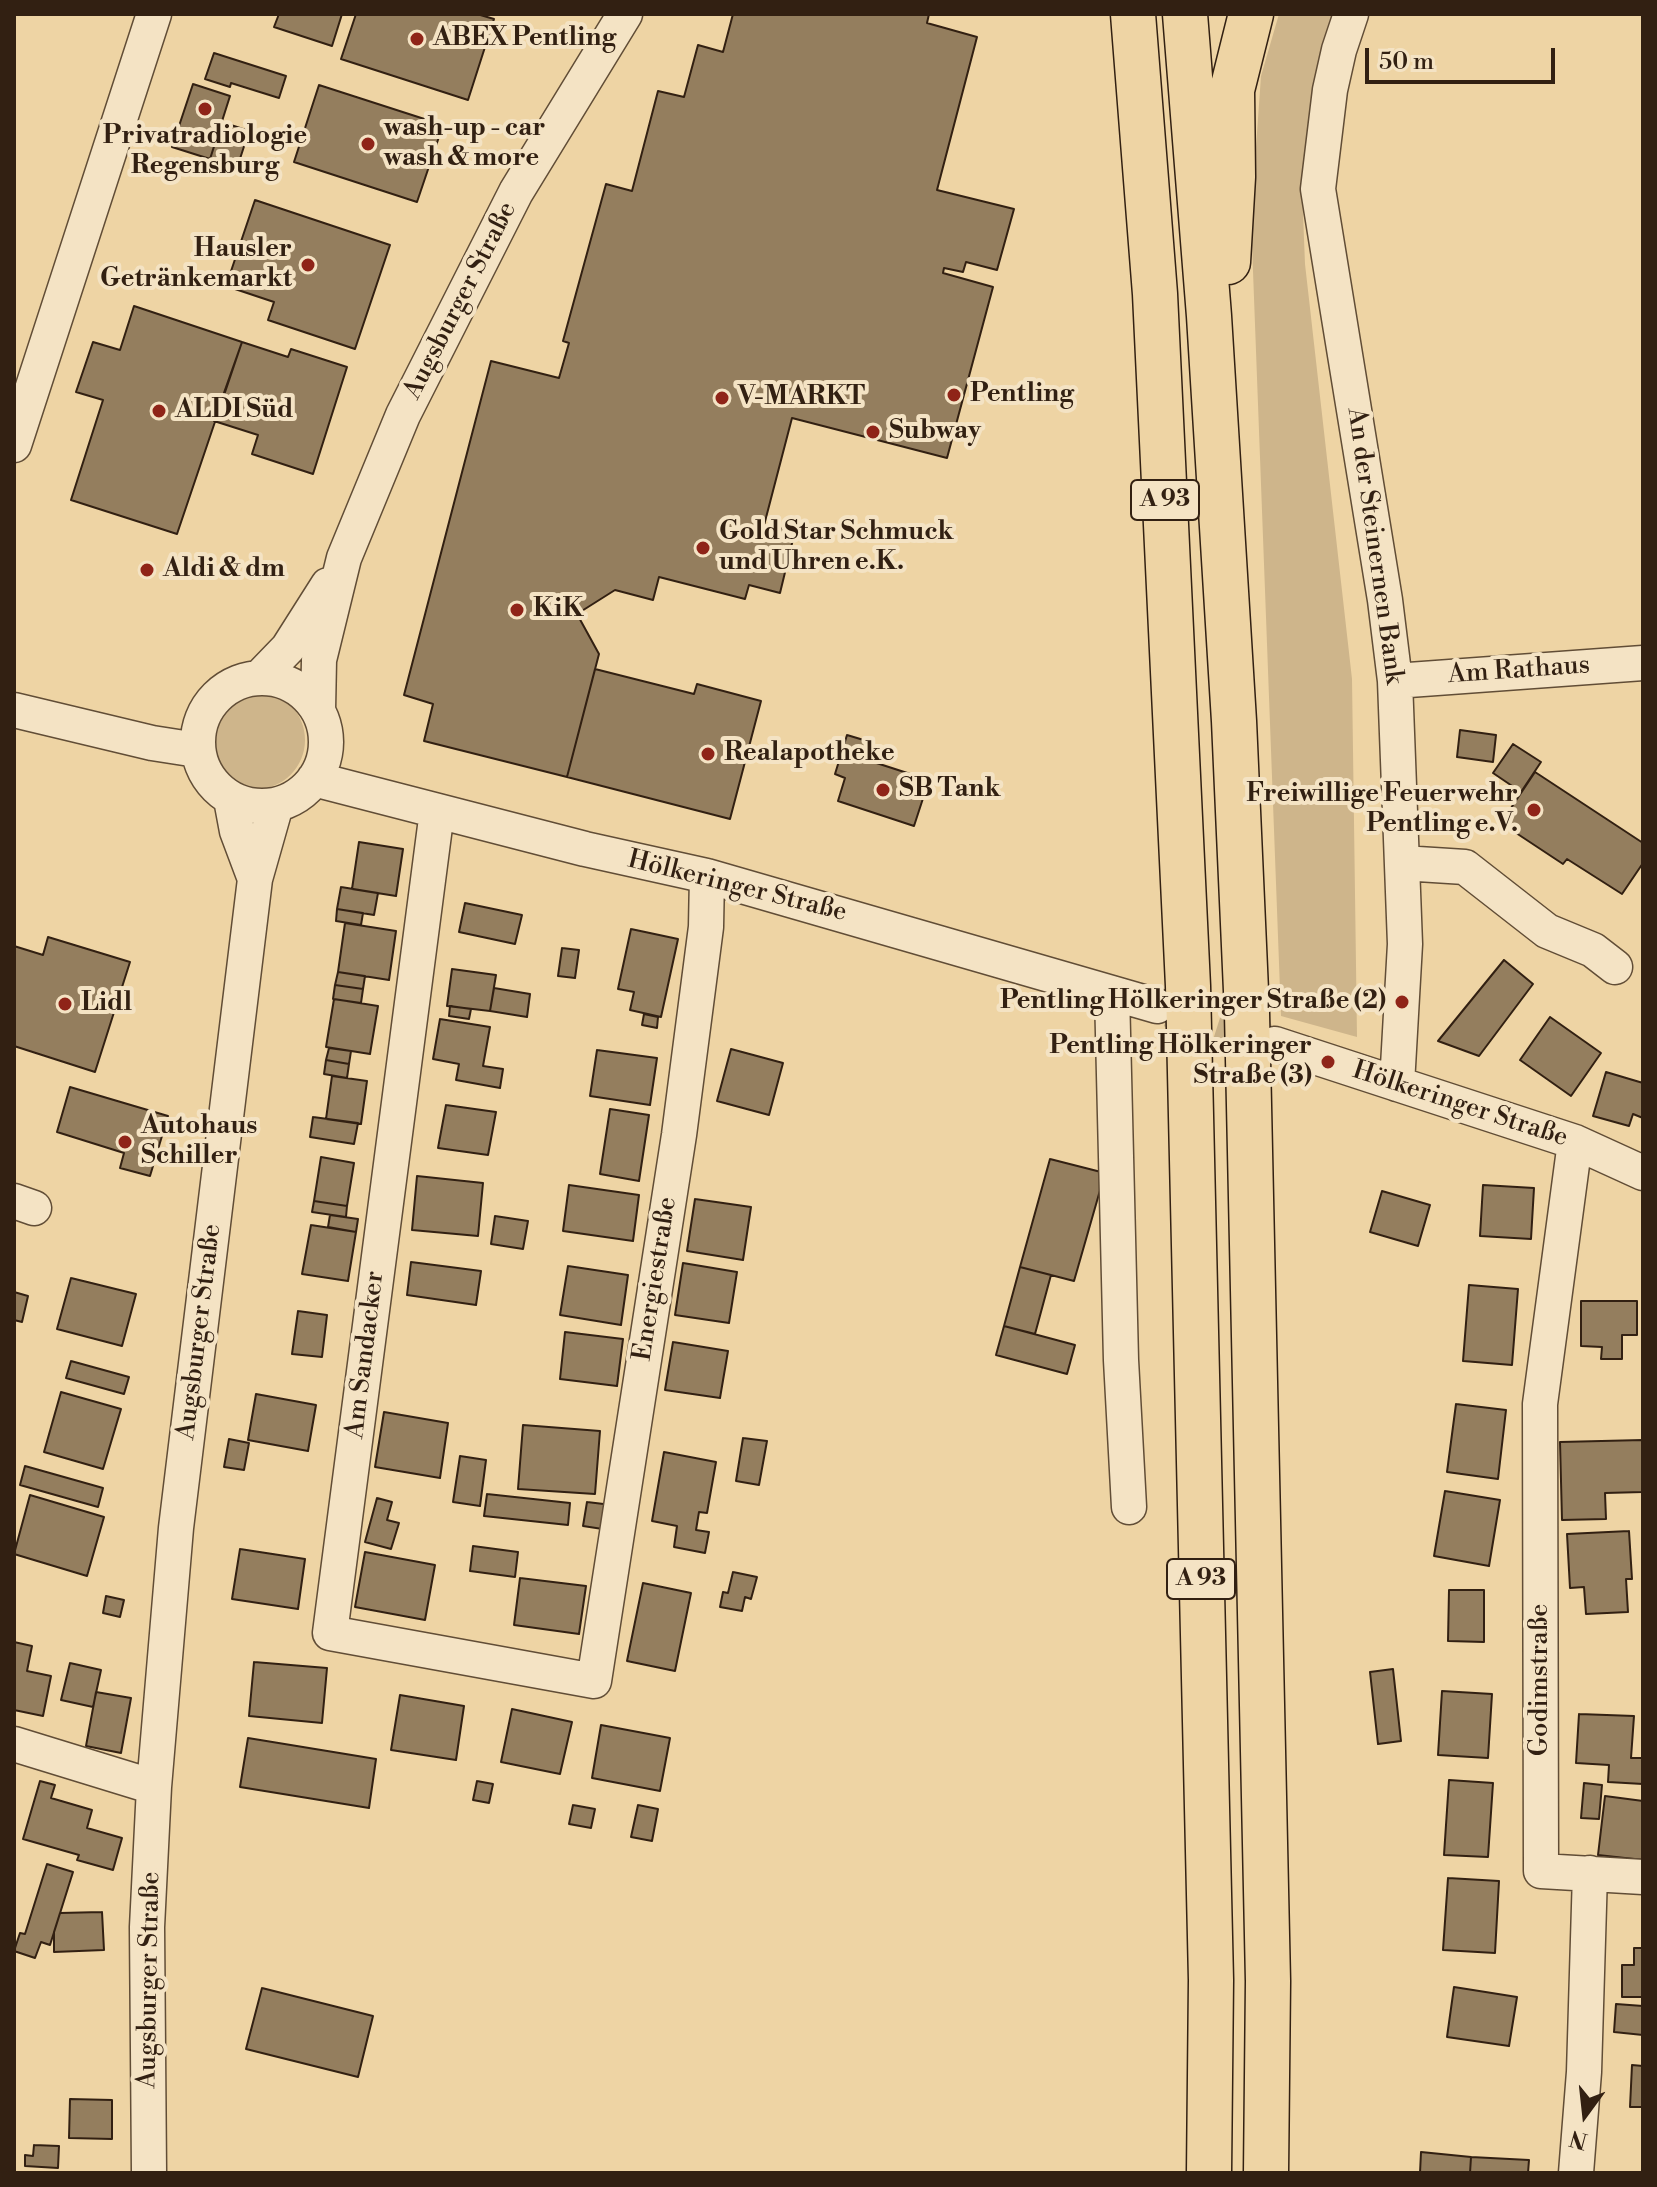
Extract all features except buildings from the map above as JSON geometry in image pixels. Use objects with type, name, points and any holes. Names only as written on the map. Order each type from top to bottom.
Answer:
[{"type":"highway","name":"A 93","points":[[1133,14],[1155,294],[1188,986],[1211,1980],[1209,2173]]},
{"type":"highway","name":"A 93","points":[[1185,14],[1209,316],[1234,721],[1247,1013],[1268,1981],[1266,2173]]},
{"type":"highway","points":[[1209,316],[1227,277],[1233,177],[1232,90],[1251,14]]},
{"type":"street","points":[[14,445],[154,14]]},
{"type":"street","name":"Augsburger Straße","points":[[318,710],[319,660],[344,558],[403,415],[516,192],[625,14]]},
{"type":"street","name":"An der Steinernen Bank","points":[[1351,14],[1330,90],[1318,189],[1385,600],[1395,681],[1405,944],[1397,1084]]},
{"type":"street","name":"Augsburger Straße","points":[[259,678],[288,648],[344,558]]},
{"type":"street","name":"Am Rathaus","points":[[1395,681],[1643,663]]},
{"type":"street","points":[[259,678],[277,679],[307,696],[318,710],[325,727],[323,763],[303,791],[276,805],[245,804],[231,799],[215,786],[203,769],[197,750],[198,729],[206,709],[220,692],[239,682],[259,678]]},
{"type":"street","points":[[14,710],[152,743],[197,750]]},
{"type":"street","name":"Hölkeringer Straße","points":[[314,779],[585,849],[707,876],[1157,1006]]},
{"type":"street","name":"Augsburger Straße","points":[[231,799],[237,831],[255,879]]},
{"type":"street","name":"Augsburger Straße","points":[[149,2173],[147,1927],[154,1787],[176,1528],[255,879],[276,805]]},
{"type":"street","name":"Am Sandacker","points":[[437,811],[330,1633],[594,1681]]},
{"type":"street","points":[[1402,863],[1465,867],[1547,931],[1593,950],[1615,967]]},
{"type":"street","name":"Energiestraße","points":[[594,1681],[679,1135],[706,927],[707,876]]},
{"type":"street","points":[[1112,993],[1121,1360],[1129,1507]]},
{"type":"street","name":"Hölkeringer Straße","points":[[1275,1044],[1575,1142],[1643,1173]]},
{"type":"street","name":"Godimstraße","points":[[1575,1142],[1540,1404],[1541,1871],[1590,1873]]},
{"type":"street","points":[[14,1744],[154,1787]]},
{"type":"street","points":[[1576,2173],[1584,2072],[1590,1873],[1643,1877]]},
{"type":"shaded area","points":[[1279,14],[1337,14],[1315,81],[1302,188],[1305,264],[1352,679],[1357,1037],[1281,1016],[1251,218],[1261,76]]},
{"type":"shaded area","points":[[256,691],[275,694],[291,705],[302,721],[305,740],[302,759],[291,775],[275,786],[256,789],[237,786],[221,775],[210,759],[207,740],[210,721],[221,705],[237,694]]},
{"type":"tunnel","points":[[1169,1010],[1267,1041]]},
{"type":"place","name":"ABEX Pentling","points":[[417,39]]},
{"type":"place","name":"Privatradiologie Regensburg","points":[[205,109]]},
{"type":"place","name":"wash-up - car wash & more","points":[[368,144]]},
{"type":"place","name":"Hausler Getränkemarkt","points":[[308,265]]},
{"type":"place","name":"Pentling","points":[[954,395]]},
{"type":"place","name":"V-MARKT","points":[[722,398]]},
{"type":"place","name":"ALDI Süd","points":[[159,411]]},
{"type":"place","name":"Subway","points":[[873,432]]},
{"type":"place","name":"Gold Star Schmuck und Uhren e.K.","points":[[703,548]]},
{"type":"place","name":"Aldi & dm","points":[[147,570]]},
{"type":"place","name":"KiK","points":[[517,610]]},
{"type":"place","name":"Realapotheke","points":[[708,754]]},
{"type":"place","name":"SB Tank","points":[[883,790]]},
{"type":"place","name":"Freiwillige Feuerwehr Pentling e.V.","points":[[1534,810]]},
{"type":"place","name":"Pentling Hölkeringer Straße (2)","points":[[1402,1002]]},
{"type":"place","name":"Lidl","points":[[65,1004]]},
{"type":"place","name":"Pentling Hölkeringer Straße (3)","points":[[1328,1062]]},
{"type":"place","name":"Autohaus Schiller","points":[[125,1142]]}]
